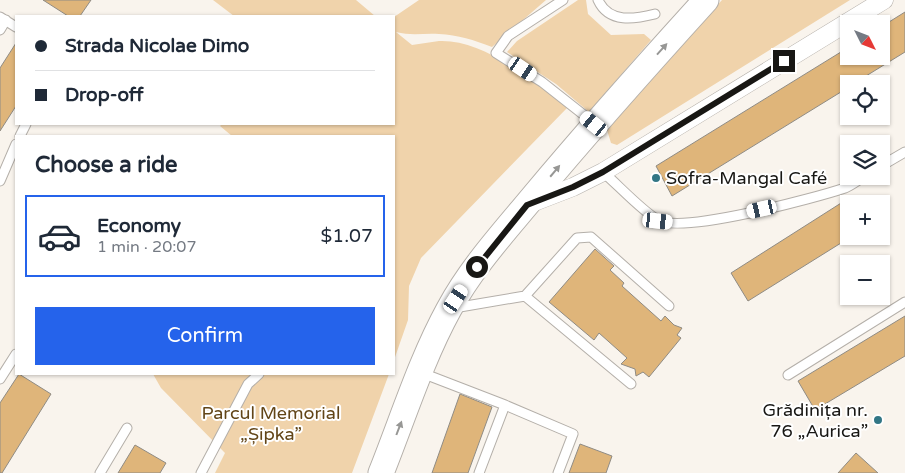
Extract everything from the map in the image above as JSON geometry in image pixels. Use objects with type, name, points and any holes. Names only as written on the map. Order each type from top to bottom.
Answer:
[{"type":"main road","points":[[381,473],[420,372],[449,309],[477,267],[594,124],[706,0]]},
{"type":"street","points":[[527,205],[573,187],[603,172],[884,0]]},
{"type":"lane","points":[[563,0],[508,36],[496,53],[542,82],[594,124]]},
{"type":"lane","points":[[598,0],[614,17],[628,19],[655,14]]},
{"type":"lane","points":[[0,30],[3,19],[15,26]]},
{"type":"lane","points":[[0,181],[15,146]]},
{"type":"lane","points":[[890,161],[905,152]]},
{"type":"lane","points":[[603,172],[658,221],[676,223],[724,218],[780,205],[849,185]]},
{"type":"lane","points":[[449,309],[525,296],[577,238],[585,236],[591,237],[669,306]]},
{"type":"lane","points":[[525,296],[631,384]]},
{"type":"lane","points":[[788,375],[905,302]]},
{"type":"lane","points":[[0,380],[15,356]]},
{"type":"lane","points":[[420,372],[573,434],[558,473]]},
{"type":"lane","points":[[201,473],[248,384],[258,375]]},
{"type":"lane","points":[[479,473],[505,405]]},
{"type":"lane","points":[[100,473],[128,428]]},
{"type":"green space","points":[[213,0],[356,0],[374,15],[233,15]]},
{"type":"green space","points":[[419,0],[546,0],[492,47],[453,35],[396,32],[412,45],[439,41],[456,42],[491,54],[524,74],[567,108],[421,258],[409,286],[408,320],[395,357],[395,135],[231,135],[220,126],[395,125],[395,16]]},
{"type":"green space","points":[[578,0],[586,0],[588,14],[611,35],[644,34],[651,40],[589,112],[556,84],[507,52],[517,41]]},
{"type":"green space","points":[[722,0],[850,0],[617,145],[611,143],[607,130],[608,126]]},
{"type":"green space","name":"Parcul Memorial „Șipka”","points":[[154,375],[389,375],[352,473],[215,473],[225,453],[161,388]]},
{"type":"building","points":[[43,0],[91,0],[81,15],[66,15]]},
{"type":"building","points":[[905,12],[905,52],[890,61],[890,21]]},
{"type":"building","points":[[15,45],[15,108],[0,131],[0,68]]},
{"type":"building","points":[[840,53],[840,65],[884,65],[868,75],[840,75],[840,93],[672,196],[656,166]]},
{"type":"building","points":[[840,204],[840,244],[748,301],[731,273]]},
{"type":"building","points":[[595,249],[614,266],[610,270],[624,283],[622,286],[661,321],[665,316],[674,325],[682,328],[677,335],[681,338],[649,377],[643,372],[636,376],[635,369],[621,364],[627,358],[599,333],[594,340],[549,302]]},
{"type":"building","points":[[905,316],[905,356],[815,410],[798,381]]},
{"type":"building","points":[[18,375],[51,394],[2,473],[0,473],[0,403]]},
{"type":"building","points":[[460,394],[492,407],[468,473],[432,473]]},
{"type":"building","points":[[580,444],[612,456],[606,473],[569,473]]},
{"type":"building","points":[[135,445],[166,463],[160,473],[118,473]]},
{"type":"building","points":[[856,453],[878,473],[838,473]]},
{"type":"place","name":"Sofra-Mangal Café","points":[[656,178]]},
{"type":"place","name":"Grădinița nr. 76 „Aurica”","points":[[878,420]]},
{"type":"route","points":[[477,267],[527,205],[573,187],[603,172],[784,61]]}]
